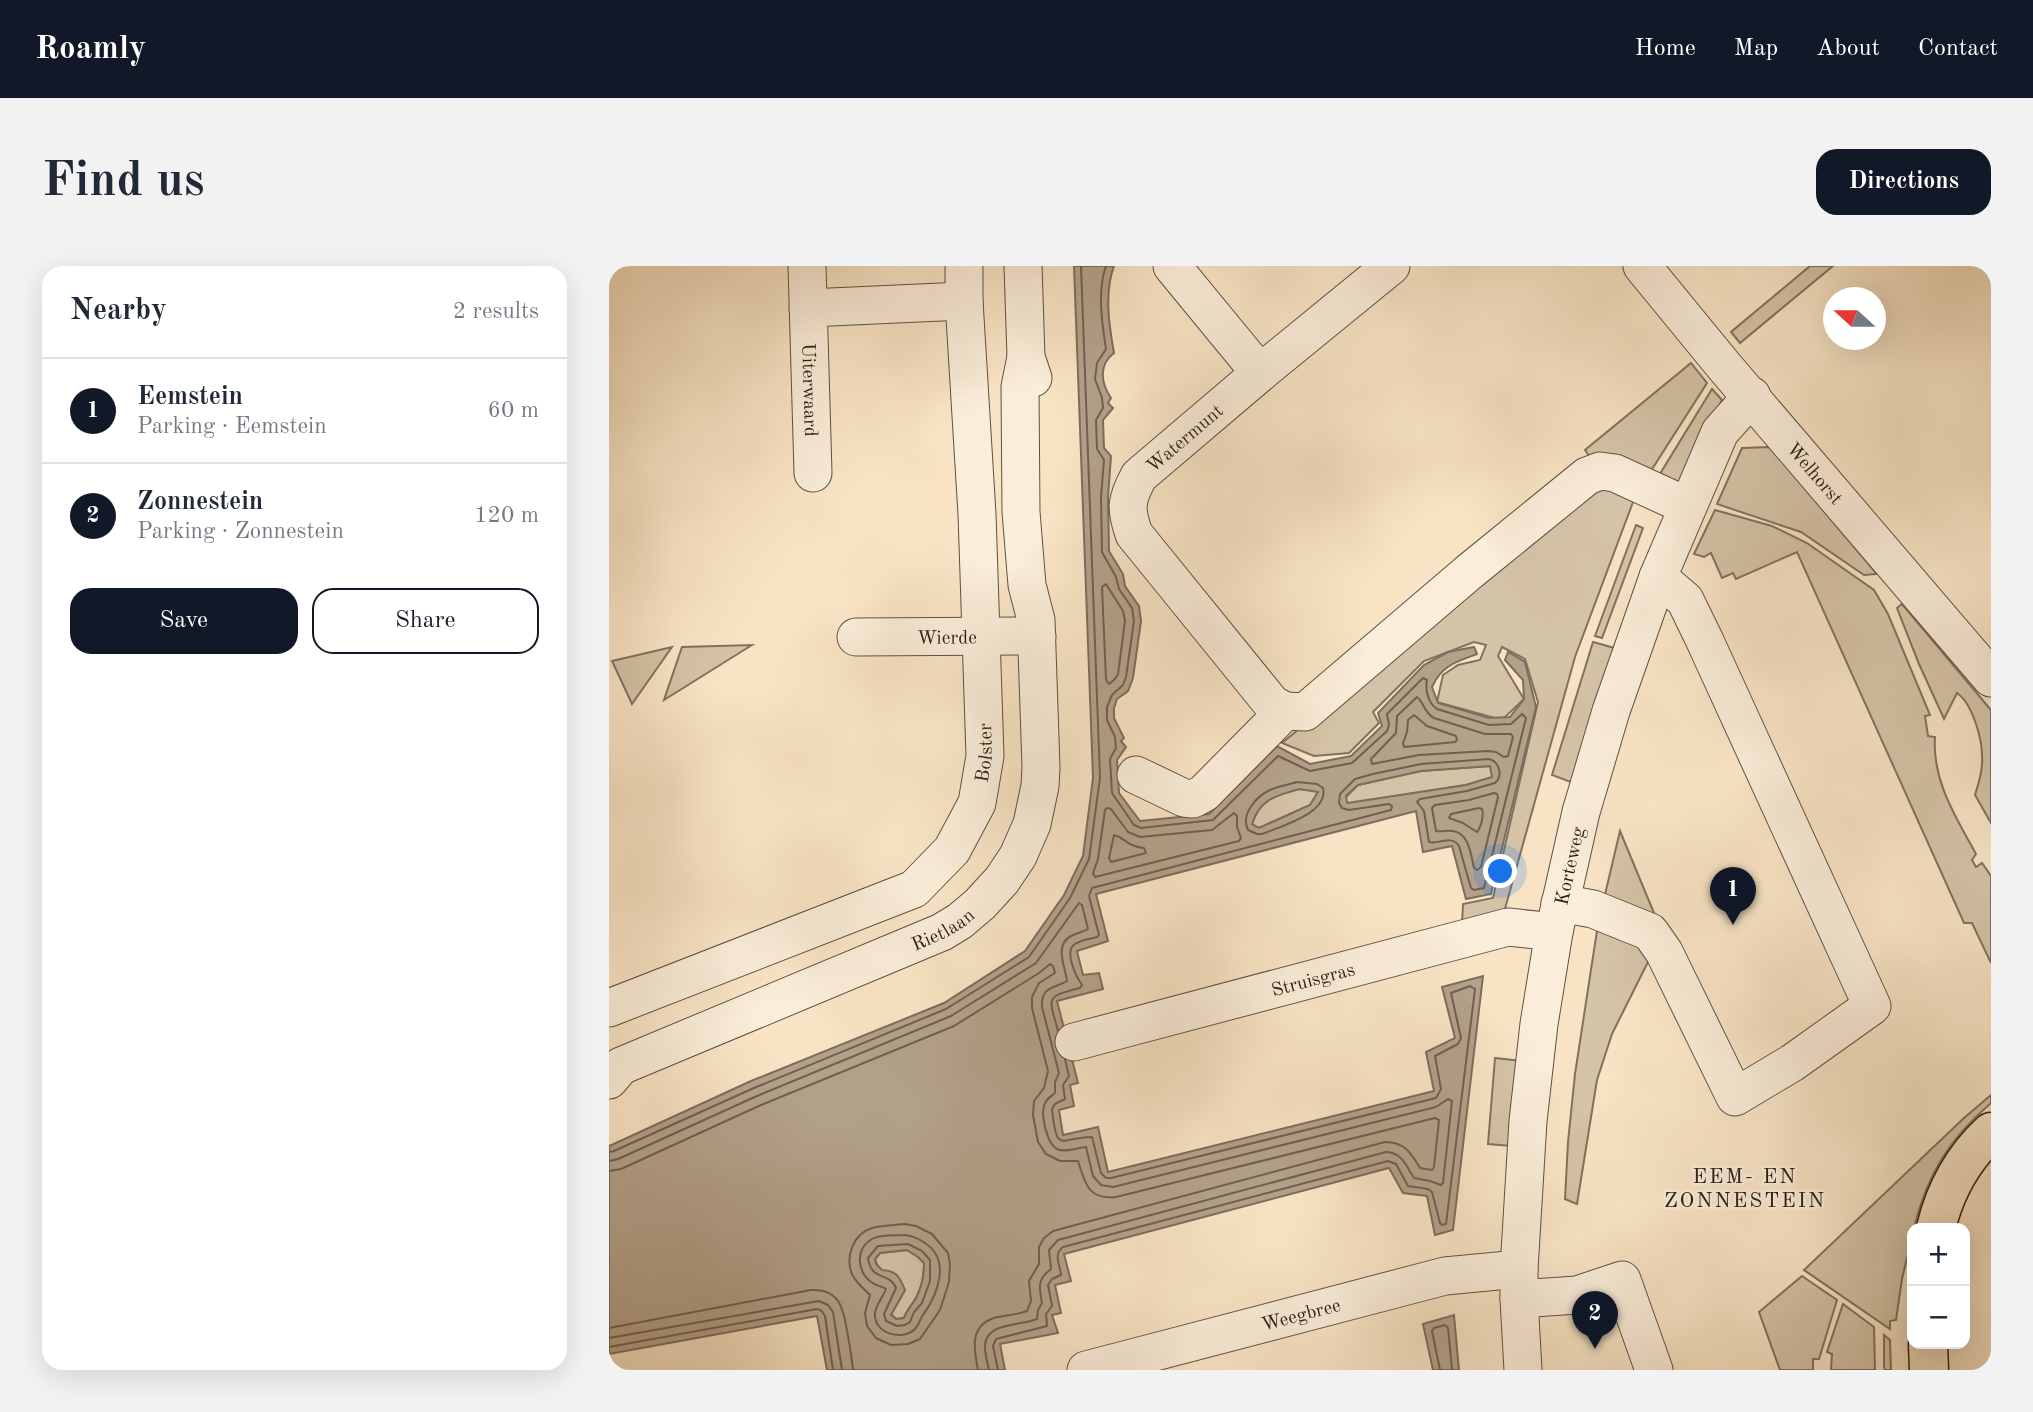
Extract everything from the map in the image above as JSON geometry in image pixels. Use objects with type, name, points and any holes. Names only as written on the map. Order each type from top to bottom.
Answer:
[{"type":"main road","points":[[1938,1223],[1957,1174],[1977,1145],[1991,1132]]},
{"type":"main road","points":[[1929,1349],[1929,1370]]},
{"type":"street","name":"Uiterwaard","points":[[807,266],[813,473]]},
{"type":"street","name":"Rietlaan","points":[[613,1070],[943,932],[960,922],[980,904],[1002,880],[1018,856],[1037,805],[1041,767],[1036,628],[1027,585],[1021,512],[1020,387],[1027,357],[1023,266]]},
{"type":"street","points":[[1173,266],[1260,373]]},
{"type":"street","name":"Watermunt","points":[[1285,711],[1272,704],[1134,534],[1128,516],[1129,495],[1139,476],[1391,266]]},
{"type":"street","name":"Welhorst","points":[[1642,266],[1991,678]]},
{"type":"street","points":[[808,308],[964,284]]},
{"type":"street","name":"Bolster","points":[[609,1008],[914,889],[952,850],[977,803],[985,756],[978,514],[964,284]]},
{"type":"street","name":"Korteweg","points":[[1523,1370],[1519,1284],[1520,1230],[1528,1121],[1539,1024],[1557,918],[1581,812],[1611,711],[1658,577],[1687,506],[1720,432],[1752,397]]},
{"type":"street","points":[[1136,775],[1184,798],[1193,799],[1204,793],[1285,711],[1305,712],[1469,572],[1587,476],[1600,471],[1615,473],[1687,506]]},
{"type":"street","name":"Struisgras","points":[[1074,1042],[1508,928],[1593,909],[1650,932],[1664,952],[1735,1097],[1792,1063],[1872,1006],[1685,600],[1658,577]]},
{"type":"street","name":"Wierde","points":[[856,637],[981,636],[1036,628]]},
{"type":"street","name":"Weegbree","points":[[1086,1370],[1445,1276],[1519,1284],[1577,1295],[1622,1280],[1654,1370]]},
{"type":"shaded area","points":[[1810,266],[1833,266],[1740,343],[1731,332]]},
{"type":"shaded area","points":[[1691,363],[1707,383],[1647,477],[1593,462],[1585,450]]},
{"type":"shaded area","points":[[1712,389],[1722,400],[1688,473],[1673,487],[1655,482]]},
{"type":"shaded area","points":[[1770,447],[1877,574],[1864,575],[1801,532],[1717,504],[1742,448]]},
{"type":"shaded area","points":[[1594,487],[1636,494],[1575,657],[1503,916],[1462,925],[1463,904],[1493,898],[1538,702],[1525,659],[1502,647],[1498,656],[1524,699],[1502,720],[1437,702],[1443,675],[1458,665],[1480,660],[1486,645],[1474,642],[1424,661],[1373,712],[1379,723],[1349,753],[1314,756],[1282,743]]},
{"type":"shaded area","points":[[1715,510],[1772,526],[1807,543],[1874,590],[1888,614],[1930,715],[1925,716],[1928,736],[1935,737],[1941,784],[1976,854],[1972,860],[1976,867],[1982,863],[1991,876],[1991,963],[1972,923],[1964,923],[1797,552],[1736,579],[1733,573],[1722,578],[1711,553],[1704,557],[1694,554]]},
{"type":"shaded area","points":[[1636,525],[1643,528],[1602,638],[1595,636]]},
{"type":"shaded area","points":[[1902,604],[1991,710],[1991,823],[1975,795],[1982,756],[1972,713],[1957,693],[1944,719],[1897,608]]},
{"type":"shaded area","points":[[1593,642],[1618,649],[1576,784],[1552,775]]},
{"type":"shaded area","points":[[752,645],[664,700],[682,647]]},
{"type":"shaded area","points":[[672,647],[632,704],[612,661]]},
{"type":"shaded area","points":[[1491,766],[1493,777],[1466,785],[1346,804],[1346,797],[1358,785],[1421,771]]},
{"type":"shaded area","points":[[1299,789],[1319,791],[1310,805],[1259,828],[1252,824],[1259,809],[1269,799]]},
{"type":"shaded area","points":[[1620,831],[1659,925],[1603,903]]},
{"type":"shaded area","points":[[1598,924],[1653,952],[1612,1034],[1597,1080],[1577,1204],[1565,1199],[1568,1142],[1575,1074]]},
{"type":"shaded area","points":[[1495,1058],[1522,1061],[1511,1146],[1488,1144]]},
{"type":"shaded area","points":[[1991,1095],[1991,1103],[1963,1130],[1942,1159],[1926,1191],[1915,1223],[1907,1223],[1907,1258],[1896,1320],[1890,1321],[1890,1329],[1804,1270]]},
{"type":"shaded area","points":[[907,1250],[924,1263],[923,1277],[918,1294],[904,1318],[896,1319],[891,1314],[905,1290],[883,1272],[875,1259],[880,1253]]},
{"type":"shaded area","points":[[1802,1276],[1837,1300],[1819,1359],[1813,1359],[1813,1370],[1780,1370],[1759,1312]]},
{"type":"shaded area","points":[[1843,1304],[1874,1327],[1875,1370],[1831,1370],[1832,1354],[1827,1352]]},
{"type":"shaded area","points":[[1884,1335],[1890,1340],[1891,1370],[1885,1370],[1884,1367]]},
{"type":"water","points":[[1074,266],[1114,266],[1108,298],[1114,353],[1103,369],[1103,380],[1111,398],[1108,403],[1113,408],[1103,420],[1104,448],[1111,456],[1108,497],[1109,551],[1123,574],[1125,586],[1139,606],[1141,621],[1133,678],[1128,691],[1117,699],[1114,718],[1124,738],[1121,741],[1126,747],[1117,760],[1119,793],[1140,821],[1209,814],[1277,746],[1310,764],[1351,756],[1382,726],[1378,713],[1424,665],[1448,652],[1474,647],[1477,654],[1450,665],[1440,674],[1432,687],[1438,703],[1489,718],[1510,717],[1524,699],[1523,680],[1505,660],[1508,652],[1525,662],[1536,707],[1491,894],[1466,899],[1452,846],[1423,852],[1416,811],[1096,894],[1108,941],[1077,951],[1083,975],[1099,973],[1103,989],[1057,1001],[1078,1083],[1070,1085],[1074,1106],[1059,1110],[1063,1135],[1098,1127],[1108,1172],[1434,1091],[1426,1052],[1455,1038],[1442,987],[1483,976],[1453,1230],[1435,1235],[1427,1196],[1403,1193],[1389,1168],[1064,1254],[1071,1281],[1055,1285],[1061,1313],[1052,1315],[1058,1333],[1000,1344],[1005,1370],[827,1370],[817,1316],[609,1354],[609,1146],[751,1081],[944,1003],[1025,951],[1064,895],[1083,856],[1093,778]],"holes":[[[1490,766],[1492,777],[1466,785],[1347,803],[1346,796],[1358,785],[1421,771]],[[1299,789],[1318,792],[1310,805],[1259,828],[1252,824],[1259,809],[1276,797]],[[907,1250],[924,1263],[920,1290],[904,1318],[896,1319],[891,1315],[905,1290],[897,1275],[882,1270],[876,1264],[875,1259],[880,1253]]]},
{"type":"water","points":[[1454,1315],[1459,1370],[1433,1370],[1423,1324]]},
{"type":"place","name":"Eemstein","points":[[1733,925]]},
{"type":"place","name":"Zonnestein","points":[[1595,1349]]},
{"type":"district","name":"EEM- EN ZONNESTEIN","points":[[1745,1188]]}]
